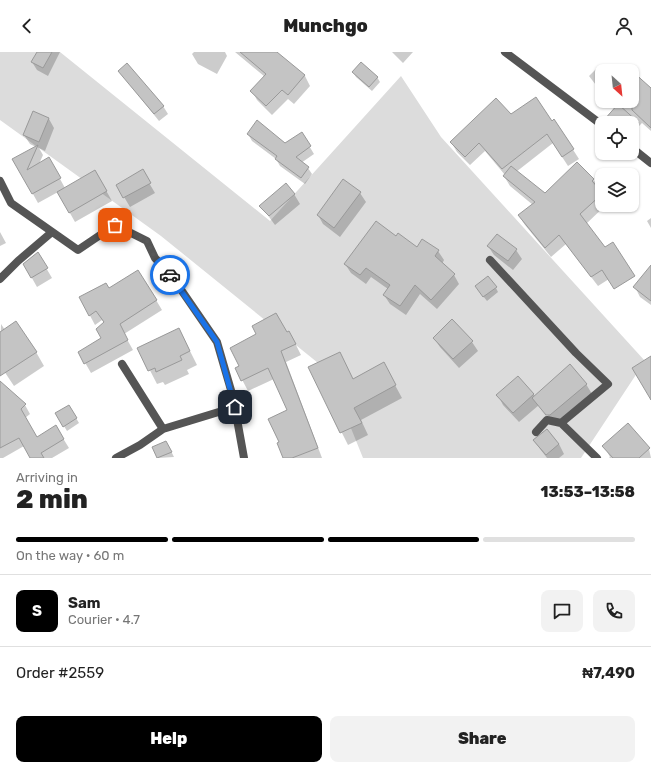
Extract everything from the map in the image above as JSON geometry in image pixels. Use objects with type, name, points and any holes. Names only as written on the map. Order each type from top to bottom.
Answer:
[{"type":"street","points":[[505,52],[595,120]]},
{"type":"street","points":[[639,154],[651,163]]},
{"type":"street","points":[[0,181],[11,203],[78,250],[115,225],[147,241],[155,258],[173,278],[217,342],[235,407],[244,458]]},
{"type":"street","points":[[0,279],[18,261],[52,232]]},
{"type":"street","points":[[490,260],[576,353],[608,384],[561,423]]},
{"type":"street","points":[[122,364],[162,429]]},
{"type":"street","points":[[116,458],[140,445],[162,429],[235,407]]},
{"type":"street","points":[[536,432],[547,420],[561,423],[597,458]]},
{"type":"shaded area","points":[[0,52],[60,52],[270,221],[401,76],[441,137],[645,361],[581,458],[363,458],[328,371],[161,236],[0,120]]},
{"type":"building","points":[[37,52],[52,52],[43,68],[31,62]]},
{"type":"building","points":[[240,52],[277,52],[305,75],[288,95],[282,90],[266,106],[250,91],[266,74]]},
{"type":"building","points":[[361,62],[378,77],[369,87],[352,72]]},
{"type":"building","points":[[127,63],[164,106],[154,114],[118,71]]},
{"type":"building","points":[[639,77],[651,88],[651,128],[632,110],[632,108],[639,108]]},
{"type":"building","points":[[536,97],[552,121],[554,119],[574,149],[562,157],[547,134],[502,169],[479,143],[465,157],[450,142],[496,98],[511,114]]},
{"type":"building","points":[[614,108],[622,108],[631,116],[608,116]]},
{"type":"building","points":[[33,111],[49,118],[39,142],[23,135]]},
{"type":"building","points":[[257,120],[285,143],[302,132],[311,146],[296,157],[309,167],[301,178],[275,159],[277,156],[247,134]]},
{"type":"building","points":[[38,145],[27,170],[49,157],[61,178],[32,194],[12,159]]},
{"type":"building","points":[[577,162],[594,179],[592,181],[595,184],[595,200],[580,214],[605,247],[613,242],[635,276],[614,289],[602,270],[591,277],[559,235],[545,248],[518,215],[535,202],[503,176],[511,166],[545,193]]},
{"type":"building","points":[[143,169],[151,183],[123,198],[116,185]]},
{"type":"building","points":[[95,170],[107,191],[69,213],[57,192]]},
{"type":"building","points":[[343,179],[361,192],[334,228],[317,215]]},
{"type":"building","points":[[286,183],[295,194],[269,216],[259,206]]},
{"type":"building","points":[[376,221],[396,236],[398,233],[417,247],[422,239],[439,250],[435,256],[455,274],[431,300],[415,285],[400,306],[383,295],[390,285],[366,268],[360,275],[344,264]]},
{"type":"building","points":[[497,234],[517,249],[508,261],[487,246]]},
{"type":"building","points":[[38,252],[48,268],[31,278],[23,264]]},
{"type":"building","points":[[651,265],[651,301],[633,287]]},
{"type":"building","points":[[138,270],[157,300],[120,324],[128,340],[84,364],[78,352],[101,338],[96,329],[104,322],[96,311],[89,316],[79,297],[106,283],[109,288]]},
{"type":"building","points":[[488,276],[497,287],[483,297],[475,286]]},
{"type":"building","points":[[276,313],[296,344],[281,351],[318,448],[292,458],[283,458],[277,443],[279,442],[268,419],[287,410],[268,368],[241,381],[235,368],[239,366],[230,348],[256,334],[252,326]]},
{"type":"building","points":[[452,319],[473,341],[453,359],[433,338]]},
{"type":"building","points":[[16,321],[37,352],[0,376],[0,332]]},
{"type":"building","points":[[179,328],[190,351],[180,356],[182,360],[156,372],[155,368],[148,371],[137,348]]},
{"type":"building","points":[[340,352],[353,379],[384,362],[396,385],[354,408],[362,423],[340,433],[308,367]]},
{"type":"building","points":[[651,356],[651,400],[632,368]]},
{"type":"building","points":[[570,364],[587,384],[550,415],[546,415],[532,398]]},
{"type":"building","points":[[518,376],[534,394],[513,413],[496,395]]},
{"type":"building","points":[[0,381],[26,404],[21,409],[37,437],[56,425],[64,439],[41,453],[44,458],[30,458],[19,438],[0,448]]},
{"type":"building","points":[[69,405],[77,418],[63,427],[55,413]]},
{"type":"building","points":[[628,423],[650,448],[639,458],[613,458],[602,446]]},
{"type":"building","points":[[547,429],[559,444],[546,455],[533,440]]},
{"type":"building","points":[[166,441],[172,452],[157,458],[152,447]]},
{"type":"way so far","points":[[115,225],[147,241],[155,258],[170,275]]},
{"type":"route","points":[[170,275],[217,342],[235,407]]}]
